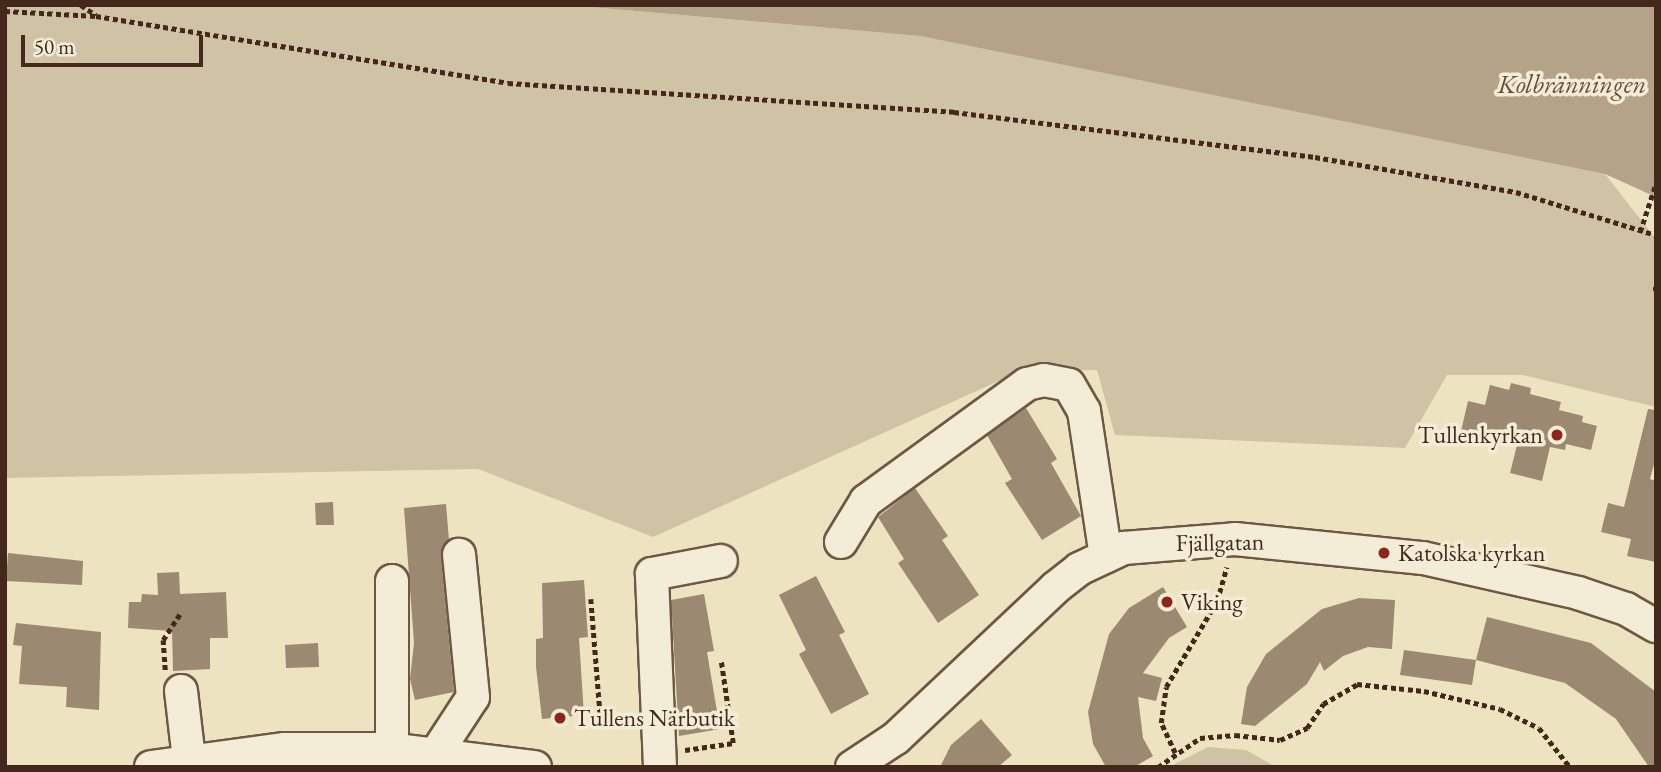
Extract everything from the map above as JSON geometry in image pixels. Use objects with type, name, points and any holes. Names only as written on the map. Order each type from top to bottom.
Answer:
[{"type":"street","points":[[841,542],[866,501],[1027,384],[1044,380],[1069,385],[1084,411],[1106,556]]},
{"type":"street","name":"Fjällgatan","points":[[852,767],[896,738],[1055,588],[1106,556],[1157,543],[1234,538],[1423,558],[1578,593],[1626,609],[1656,626]]},
{"type":"street","points":[[435,755],[473,696],[459,555]]},
{"type":"street","points":[[659,748],[652,574],[721,561]]},
{"type":"street","points":[[392,581],[392,749]]},
{"type":"street","points":[[181,691],[189,759]]},
{"type":"street","points":[[151,767],[189,759],[344,758],[392,749],[533,767]]},
{"type":"path","points":[[81,5],[96,16]]},
{"type":"path","points":[[5,11],[96,16],[508,83],[954,112],[1315,157],[1516,192],[1656,235]]},
{"type":"path","points":[[1640,232],[1656,183]]},
{"type":"path","points":[[1175,753],[1161,723],[1166,687],[1217,601],[1234,538]]},
{"type":"path","points":[[591,599],[601,723],[659,748],[733,743],[721,661]]},
{"type":"path","points":[[180,614],[163,640],[165,679],[181,691]]},
{"type":"path","points":[[1158,767],[1200,738],[1235,735],[1280,740],[1307,728],[1323,704],[1357,684],[1424,691],[1500,709],[1539,728],[1570,767]]},
{"type":"shaded area","points":[[5,5],[568,5],[920,36],[1605,174],[1656,239],[1656,407],[1523,375],[1447,375],[1405,448],[1115,435],[1097,370],[1021,371],[653,537],[478,469],[5,478]]},
{"type":"shaded area","points":[[1208,747],[1246,750],[1276,767],[1169,767]]},
{"type":"water","name":"Kolbränningen","points":[[568,5],[1656,5],[1656,197],[1605,174],[920,36]]},
{"type":"building","name":"Tullenkyrkan","points":[[1511,383],[1531,388],[1530,394],[1561,402],[1559,410],[1583,416],[1582,422],[1597,426],[1591,450],[1566,444],[1565,450],[1550,447],[1542,481],[1510,473],[1517,445],[1459,440],[1468,401],[1485,405],[1490,385],[1509,390]]},
{"type":"building","points":[[1026,408],[1057,459],[1051,463],[1081,516],[1042,540],[1005,483],[1012,479],[987,435]]},
{"type":"building","points":[[1648,409],[1656,410],[1656,457],[1650,479],[1656,481],[1656,562],[1627,556],[1631,539],[1601,532],[1608,503],[1624,507]]},
{"type":"building","points":[[915,488],[948,536],[942,540],[979,595],[938,623],[898,563],[904,559],[878,517]]},
{"type":"building","points":[[333,502],[334,525],[316,525],[315,503]]},
{"type":"building","points":[[446,504],[449,540],[441,557],[454,692],[415,700],[410,679],[414,643],[404,508]]},
{"type":"building","points":[[8,553],[83,561],[82,585],[6,581]]},
{"type":"building","points":[[179,572],[180,594],[226,592],[228,638],[210,638],[210,669],[173,671],[172,631],[128,628],[129,602],[141,602],[142,594],[158,595],[157,573]]},
{"type":"building","points":[[816,576],[845,632],[839,635],[869,694],[831,714],[799,654],[806,650],[779,595]]},
{"type":"building","points":[[584,580],[588,637],[579,638],[584,715],[542,719],[536,639],[543,638],[542,583]]},
{"type":"building","points":[[1163,587],[1187,627],[1169,638],[1143,673],[1162,678],[1156,701],[1138,697],[1143,738],[1153,756],[1134,767],[1106,767],[1093,744],[1088,712],[1109,634],[1129,608]]},
{"type":"building","points":[[704,594],[714,651],[707,652],[720,729],[679,736],[671,600]]},
{"type":"building","points":[[1359,598],[1395,600],[1392,649],[1368,647],[1343,656],[1324,671],[1320,662],[1307,684],[1255,726],[1241,724],[1247,687],[1266,654],[1322,609]]},
{"type":"building","points":[[1487,617],[1591,643],[1656,692],[1656,767],[1649,767],[1616,719],[1565,683],[1476,660]]},
{"type":"building","points":[[16,623],[101,632],[99,710],[66,707],[67,687],[19,684],[22,646],[13,645]]},
{"type":"building","points":[[318,643],[319,667],[286,668],[285,645]]},
{"type":"building","points":[[1404,650],[1476,660],[1472,685],[1400,675]]},
{"type":"building","points":[[981,719],[1012,755],[998,767],[940,767],[951,745]]},
{"type":"place","name":"Tullenkyrkan","points":[[1557,435]]},
{"type":"place","name":"Katolska kyrkan","points":[[1384,553]]},
{"type":"place","name":"Viking","points":[[1167,602]]},
{"type":"place","name":"Tullens Närbutik","points":[[560,718]]}]
